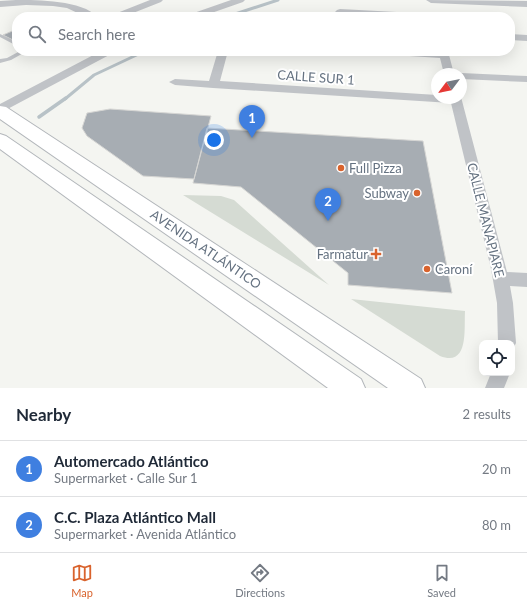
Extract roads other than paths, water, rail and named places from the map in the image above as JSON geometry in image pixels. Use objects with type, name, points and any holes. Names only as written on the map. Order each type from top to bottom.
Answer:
[{"type":"main road","name":"AVENIDA ATLÁNTICO","points":[[0,110],[411,388]]},
{"type":"main road","points":[[0,140],[351,388]]},
{"type":"main road","points":[[125,228],[147,209]]},
{"type":"street","points":[[128,12],[158,0]]},
{"type":"street","points":[[205,12],[240,0]]},
{"type":"street","points":[[433,12],[430,0],[527,4]]},
{"type":"street","points":[[0,4],[42,2],[55,3],[83,12]]},
{"type":"street","points":[[515,37],[527,38]]},
{"type":"street","points":[[0,110],[100,56]]},
{"type":"street","points":[[214,85],[222,56]]},
{"type":"street","points":[[445,56],[448,68]]},
{"type":"street","points":[[467,76],[527,79]]},
{"type":"street","name":"CALLE SUR 1","points":[[175,82],[431,98]]},
{"type":"street","name":"CALLE MANAPIARE","points":[[457,104],[500,278],[505,303],[507,340]]},
{"type":"street","points":[[500,278],[527,280]]},
{"type":"street","points":[[494,388],[500,376]]},
{"type":"lane","points":[[0,35],[12,41]]},
{"type":"lane","points":[[0,61],[15,56]]},
{"type":"waterway","points":[[241,12],[278,0]]},
{"type":"waterway","points":[[65,99],[94,75],[134,56]]},
{"type":"waterway","points":[[39,117],[66,98]]},
{"type":"place","name":"Automercado Atlántico","points":[[252,138]]},
{"type":"place","name":"Full Pizza","points":[[341,168]]},
{"type":"place","name":"Subway","points":[[417,193]]},
{"type":"place","name":"C.C. Plaza Atlántico Mall","points":[[328,221]]},
{"type":"place","name":"Farmatur","points":[[376,254]]},
{"type":"place","name":"Caroní","points":[[427,269]]}]
